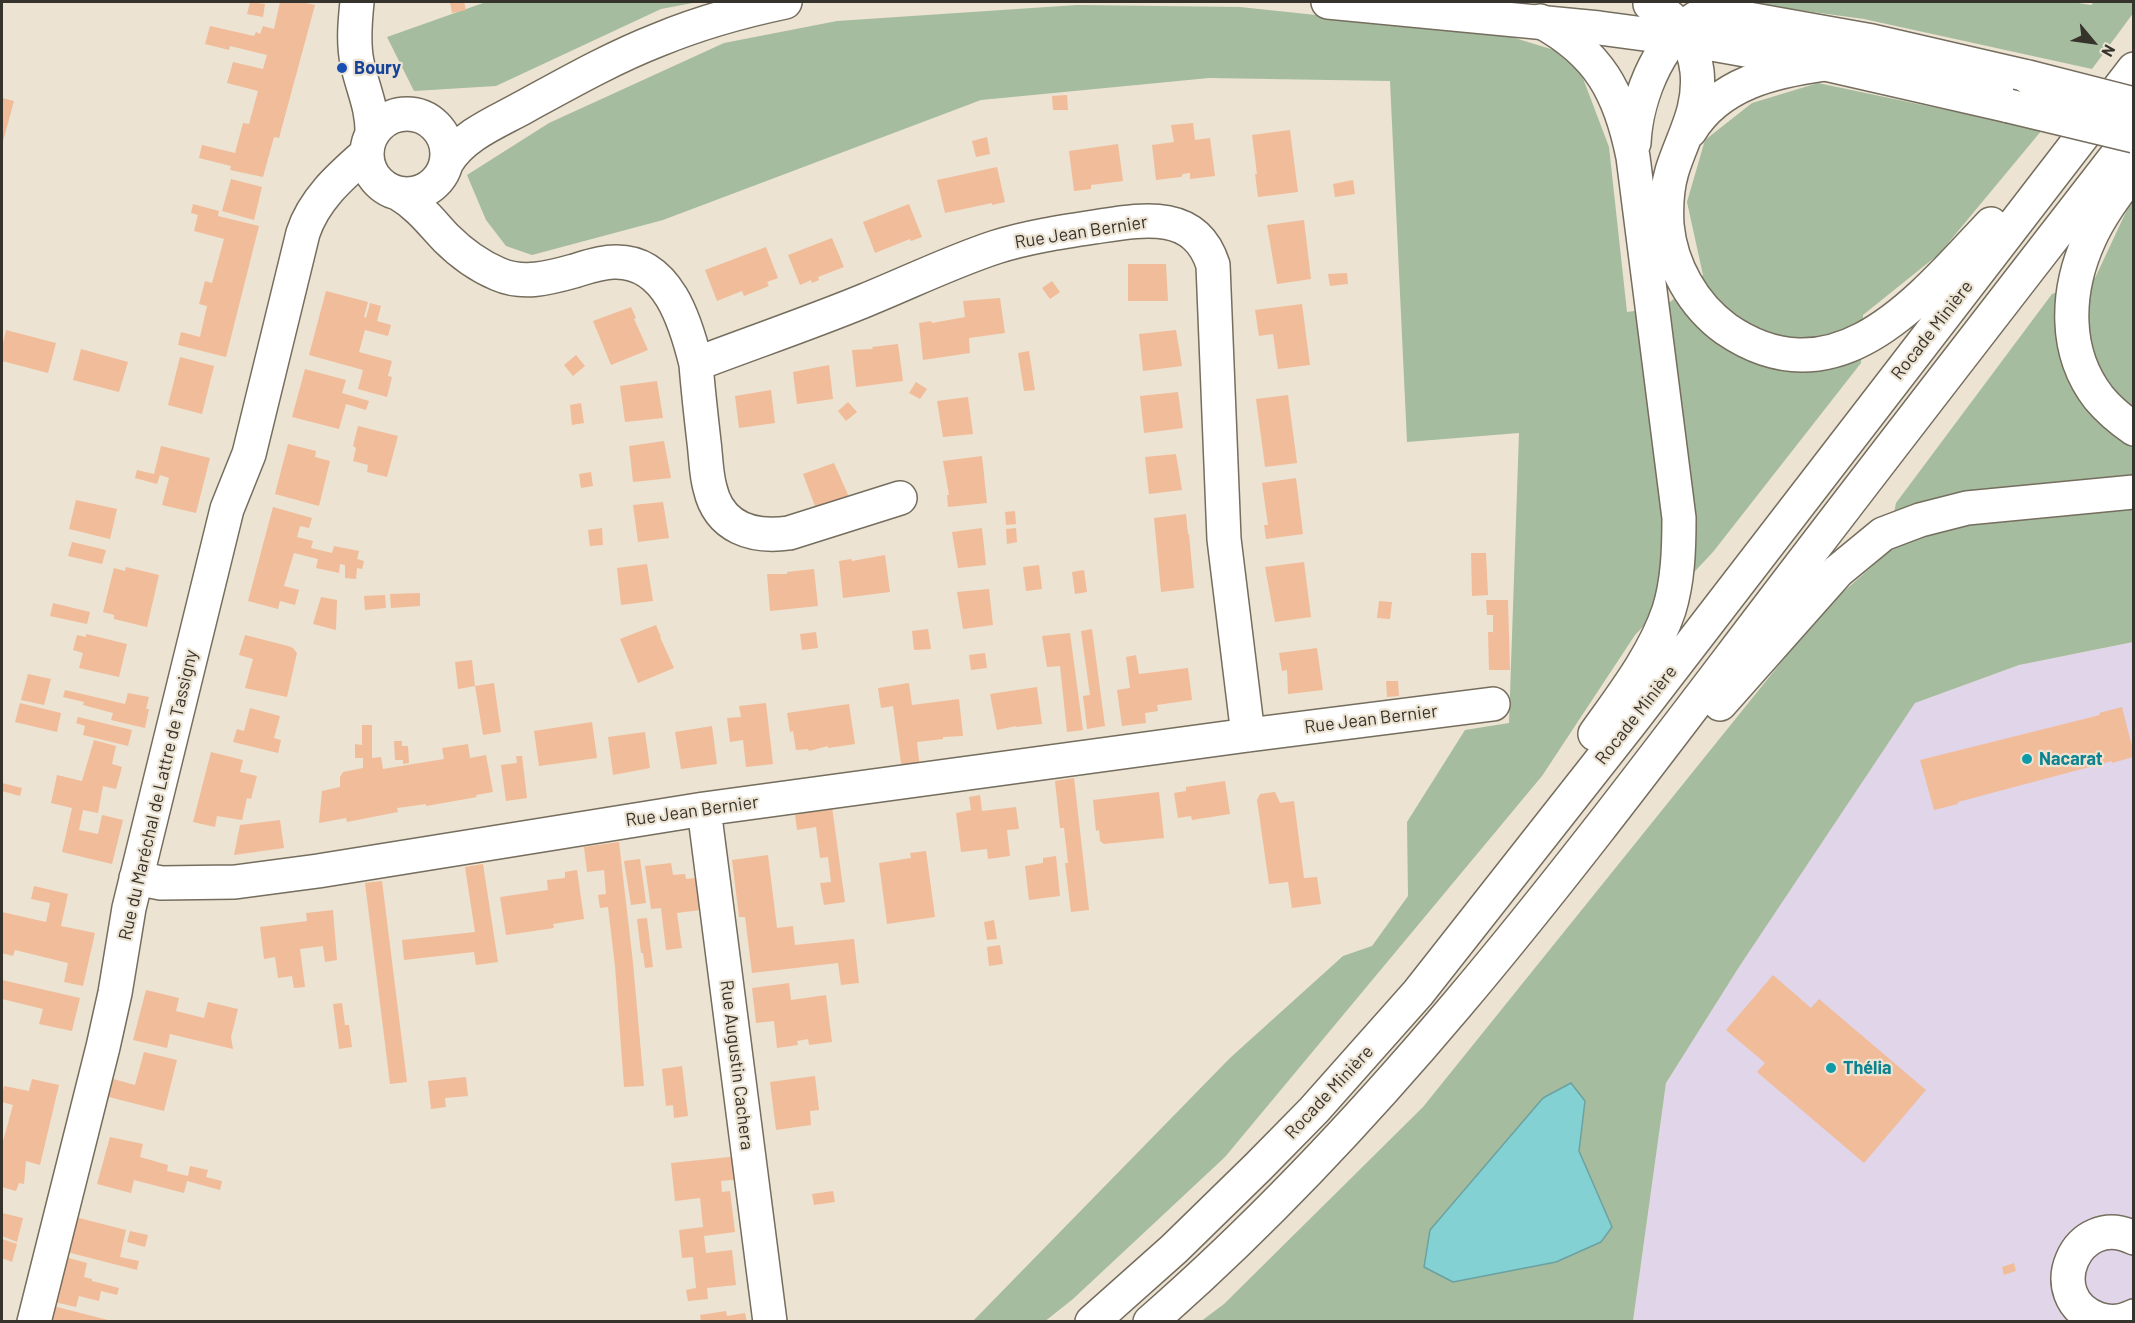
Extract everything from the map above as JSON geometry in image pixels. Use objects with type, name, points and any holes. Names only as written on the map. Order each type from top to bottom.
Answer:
[{"type":"main road","points":[[396,193],[411,195],[423,192],[438,181],[457,149],[485,129],[585,74],[658,40],[719,18],[785,2]]},
{"type":"main road","points":[[1150,1322],[1270,1210],[1379,1096],[1483,974],[1619,805],[2133,134],[1825,64],[1681,36],[1328,2]]},
{"type":"main road","points":[[1644,2],[1872,41],[2133,104]]},
{"type":"main road","points":[[1644,2],[1664,11],[1681,36],[1695,62],[1698,87],[1694,116],[1671,173],[1668,190],[1668,226],[1675,261],[1684,280],[1706,311],[1736,335],[1771,350],[1803,354],[1839,350],[1856,344],[1893,320],[1933,285],[2009,204],[2079,140]]},
{"type":"main road","points":[[356,9],[368,57],[380,79],[397,100],[439,129],[445,139],[448,203],[462,235],[478,256],[498,274]]},
{"type":"main road","points":[[356,9],[356,55],[369,99],[368,165],[373,177],[382,186],[421,210],[464,254],[498,274],[526,280],[541,279],[600,264],[621,262],[639,267],[660,282],[671,296],[684,323],[696,364],[710,489],[720,511],[738,527],[760,534],[775,535],[789,533],[900,498]]},
{"type":"main road","points":[[1633,157],[1635,127],[1641,101],[1652,73],[1698,16],[1709,12]]},
{"type":"main road","points":[[1481,913],[1547,805],[1652,647],[1669,610],[1678,566],[1678,518],[1627,124],[1604,75],[1571,41],[1540,21]]},
{"type":"main road","points":[[1681,145],[1693,126],[1708,110],[1733,90],[1782,71],[1825,64]]},
{"type":"main road","name":"Rocade Minière","points":[[1092,1322],[1174,1249],[1314,1110],[1418,993],[1632,721],[2133,69]]},
{"type":"main road","points":[[370,144],[380,125],[389,118],[401,115],[449,118],[485,110],[585,74]]},
{"type":"main road","name":"Rue du Maréchal de Lattre de Tassigny","points":[[34,1322],[103,1047],[136,879],[227,509],[249,454],[299,246],[311,213],[370,144]]},
{"type":"main road","points":[[2133,170],[2100,219],[2089,240],[2073,289],[2071,317],[2074,345],[2088,381],[2100,398],[2133,429]]},
{"type":"main road","name":"Rue du Maréchal de Lattre de Tassigny","points":[[294,273],[315,231],[331,211],[361,194],[396,193]]},
{"type":"main road","name":"Rue Jean Bernier","points":[[696,364],[861,302],[977,254],[1021,240],[1148,219],[1171,223],[1194,235],[1204,245],[1213,266],[1224,539],[1248,735]]},
{"type":"main road","points":[[1619,805],[1715,708],[1838,571],[1883,534],[1901,525],[1967,508],[2133,492]]},
{"type":"main road","name":"Rue Jean Bernier","points":[[136,879],[161,883],[235,882],[318,871],[705,809],[1493,704]]},
{"type":"main road","name":"Rue Augustin Cachera","points":[[705,809],[770,1322]]},
{"type":"main road","points":[[2133,1238],[2111,1232],[2092,1237],[2077,1250],[2072,1258],[2068,1278],[2069,1287],[2078,1305],[2093,1317],[2112,1322],[2133,1316]]},
{"type":"shaded area","points":[[2133,642],[2133,1321],[1633,1322],[1666,1083],[1739,967],[1915,703],[2019,665]]},
{"type":"green space","points":[[486,2],[698,2],[661,9],[496,86],[414,91],[387,37]]},
{"type":"green space","points":[[1739,2],[2072,2],[2091,5],[2094,2],[2133,2],[2134,12],[2092,69],[1864,19]]},
{"type":"green space","points":[[1077,5],[1240,7],[1505,35],[1554,50],[1581,73],[1609,147],[1627,312],[1664,307],[1703,275],[1687,202],[1705,140],[1752,103],[1818,83],[2042,130],[1939,254],[1863,315],[1861,363],[1713,552],[1635,635],[1542,776],[1225,1157],[1073,1299],[1044,1322],[973,1321],[1230,1058],[1343,956],[1372,946],[1408,896],[1407,822],[1465,730],[1509,723],[1519,433],[1407,442],[1390,81],[1209,78],[981,100],[663,220],[532,255],[506,246],[486,220],[467,175],[549,123],[724,43],[837,21]]},
{"type":"green space","points":[[2133,197],[2133,642],[2019,665],[1915,703],[1739,967],[1666,1083],[1633,1321],[1200,1322],[1224,1304],[1423,1107],[1824,609],[1886,554],[1896,503],[2052,294],[2095,278]],"holes":[[[1571,1084],[1585,1101],[1579,1151],[1612,1227],[1601,1242],[1556,1262],[1425,1267],[1430,1230],[1543,1098]]]},
{"type":"water","points":[[1571,1083],[1585,1101],[1579,1151],[1612,1227],[1601,1242],[1556,1262],[1453,1282],[1424,1267],[1430,1230],[1543,1098]]},
{"type":"building","points":[[250,2],[265,4],[263,17],[247,14]]},
{"type":"building","points":[[280,2],[307,2],[315,5],[279,138],[274,137],[263,177],[230,170],[231,166],[199,158],[202,145],[235,153],[243,123],[249,124],[258,91],[227,83],[233,62],[263,69],[267,55],[230,46],[229,50],[205,44],[210,26],[254,36],[256,32],[260,34],[263,26],[274,29]]},
{"type":"building","points":[[450,2],[464,2],[466,10],[452,13]]},
{"type":"building","points":[[1067,95],[1068,110],[1053,110],[1052,96]]},
{"type":"building","points":[[2,98],[14,101],[2,145]]},
{"type":"building","points":[[1193,123],[1195,140],[1210,138],[1215,176],[1190,179],[1190,173],[1183,174],[1181,177],[1156,180],[1152,145],[1174,142],[1171,125]]},
{"type":"building","points":[[1290,130],[1298,192],[1258,197],[1252,135]]},
{"type":"building","points":[[987,137],[990,154],[976,157],[972,141]]},
{"type":"building","points":[[1118,144],[1123,181],[1091,185],[1091,189],[1074,191],[1069,151]]},
{"type":"building","points":[[997,167],[1005,202],[945,213],[937,180]]},
{"type":"building","points":[[231,179],[262,187],[254,220],[222,211]]},
{"type":"building","points":[[1353,180],[1355,194],[1335,197],[1333,184]]},
{"type":"building","points":[[193,204],[219,211],[218,216],[259,226],[226,357],[178,345],[181,332],[200,337],[207,306],[199,304],[205,281],[212,283],[224,239],[194,231],[198,215],[191,213]]},
{"type":"building","points":[[909,204],[922,237],[911,241],[910,239],[875,253],[863,222]]},
{"type":"building","points":[[1304,220],[1311,279],[1277,284],[1267,225]]},
{"type":"building","points":[[832,238],[844,267],[818,277],[819,280],[812,283],[811,280],[800,285],[788,255]]},
{"type":"building","points":[[766,247],[778,278],[767,282],[769,286],[744,296],[742,291],[717,301],[705,270]]},
{"type":"building","points":[[1128,264],[1166,264],[1168,301],[1128,301]]},
{"type":"building","points":[[1347,273],[1348,284],[1330,286],[1328,274]]},
{"type":"building","points":[[1052,281],[1060,292],[1050,299],[1042,288]]},
{"type":"building","points":[[326,291],[368,302],[364,317],[366,318],[370,303],[381,306],[377,321],[391,325],[388,336],[365,330],[359,352],[392,361],[388,376],[392,377],[387,397],[358,389],[363,370],[309,355]]},
{"type":"building","points":[[1000,298],[1005,333],[969,338],[970,353],[923,360],[919,323],[965,317],[963,301]]},
{"type":"building","points":[[1302,304],[1310,365],[1278,369],[1273,334],[1259,336],[1255,310]]},
{"type":"building","points":[[631,307],[648,350],[611,365],[593,321]]},
{"type":"building","points":[[6,330],[56,343],[48,373],[2,361]]},
{"type":"building","points":[[1176,330],[1182,366],[1143,371],[1139,334]]},
{"type":"building","points":[[898,344],[903,381],[856,387],[852,350]]},
{"type":"building","points":[[81,349],[128,362],[119,392],[73,380]]},
{"type":"building","points":[[1029,351],[1035,390],[1024,391],[1018,353]]},
{"type":"building","points":[[576,355],[585,366],[573,376],[564,365]]},
{"type":"building","points":[[180,357],[214,366],[202,414],[168,405]]},
{"type":"building","points":[[829,365],[833,399],[797,404],[793,372]]},
{"type":"building","points":[[305,369],[346,380],[342,393],[369,401],[366,410],[346,404],[339,429],[292,417]]},
{"type":"building","points":[[657,381],[663,418],[625,422],[620,386]]},
{"type":"building","points":[[916,382],[927,389],[920,399],[909,393]]},
{"type":"building","points":[[771,390],[775,423],[739,428],[735,396]]},
{"type":"building","points":[[1178,392],[1183,428],[1144,433],[1140,396]]},
{"type":"building","points":[[1288,395],[1297,463],[1265,467],[1256,399]]},
{"type":"building","points":[[968,397],[973,434],[943,437],[937,401]]},
{"type":"building","points":[[848,402],[857,412],[846,421],[838,411]]},
{"type":"building","points":[[581,403],[584,423],[572,425],[570,405]]},
{"type":"building","points":[[358,426],[398,436],[387,477],[367,472],[368,465],[353,461],[356,448],[353,446]]},
{"type":"building","points":[[664,441],[671,478],[633,482],[629,446]]},
{"type":"building","points":[[288,444],[316,451],[315,457],[330,461],[319,506],[275,494]]},
{"type":"building","points":[[161,446],[210,458],[196,513],[162,505],[169,478],[160,475],[157,484],[135,478],[137,470],[154,474]]},
{"type":"building","points":[[1176,454],[1182,490],[1149,494],[1145,457]]},
{"type":"building","points":[[982,456],[987,503],[948,507],[947,495],[949,495],[943,461]]},
{"type":"building","points":[[834,463],[849,497],[816,509],[803,474]]},
{"type":"building","points":[[591,472],[593,486],[581,488],[579,474]]},
{"type":"building","points":[[1296,478],[1303,534],[1266,539],[1264,525],[1268,525],[1262,483]]},
{"type":"building","points":[[76,500],[117,509],[110,539],[69,529]]},
{"type":"building","points":[[663,502],[669,538],[638,542],[633,505]]},
{"type":"building","points":[[273,507],[312,518],[309,528],[300,526],[297,537],[313,541],[311,548],[332,553],[334,546],[359,551],[357,559],[364,561],[362,569],[357,568],[356,579],[345,578],[345,565],[340,564],[339,573],[316,568],[318,559],[294,553],[284,586],[299,590],[295,605],[280,601],[278,609],[248,601]]},
{"type":"building","points":[[1015,511],[1016,524],[1006,525],[1005,512]]},
{"type":"building","points":[[1186,514],[1194,588],[1161,592],[1154,518]]},
{"type":"building","points":[[602,528],[603,545],[590,546],[588,530]]},
{"type":"building","points":[[982,528],[986,565],[958,568],[952,532]]},
{"type":"building","points":[[1016,528],[1017,542],[1007,544],[1006,529]]},
{"type":"building","points":[[72,542],[106,550],[102,564],[68,556]]},
{"type":"building","points":[[1471,553],[1486,553],[1488,595],[1472,596]]},
{"type":"building","points":[[885,555],[890,592],[843,598],[839,561]]},
{"type":"building","points":[[1304,562],[1311,617],[1275,622],[1265,567]]},
{"type":"building","points":[[647,564],[653,601],[621,605],[617,568]]},
{"type":"building","points":[[1039,565],[1042,589],[1026,591],[1023,567]]},
{"type":"building","points":[[126,567],[159,575],[147,627],[114,619],[114,615],[103,612],[114,568],[125,571]]},
{"type":"building","points":[[814,569],[818,606],[770,611],[767,574],[787,574],[787,572]]},
{"type":"building","points":[[1084,570],[1087,592],[1075,594],[1072,572]]},
{"type":"building","points":[[989,589],[993,625],[963,629],[957,592]]},
{"type":"building","points":[[420,593],[420,606],[391,608],[390,594]]},
{"type":"building","points":[[385,595],[386,608],[365,610],[364,596]]},
{"type":"building","points":[[321,597],[337,600],[336,630],[313,624]]},
{"type":"building","points":[[1486,600],[1508,600],[1510,670],[1489,670],[1488,632],[1493,632],[1493,615],[1487,615]]},
{"type":"building","points":[[1379,601],[1392,602],[1390,619],[1377,618]]},
{"type":"building","points":[[53,603],[90,612],[87,624],[50,616]]},
{"type":"building","points":[[656,625],[674,668],[638,683],[620,639]]},
{"type":"building","points":[[928,629],[931,649],[914,650],[912,631]]},
{"type":"building","points":[[1092,629],[1105,726],[1087,729],[1083,696],[1090,695],[1081,631]]},
{"type":"building","points":[[816,632],[818,648],[802,650],[800,634]]},
{"type":"building","points":[[1070,633],[1083,730],[1067,732],[1060,666],[1047,667],[1042,636]]},
{"type":"building","points":[[86,634],[127,644],[119,677],[79,668],[83,653],[73,650],[77,635],[86,637]]},
{"type":"building","points":[[245,635],[288,646],[297,653],[287,697],[245,688],[253,659],[239,655]]},
{"type":"building","points":[[1317,648],[1323,690],[1288,694],[1287,670],[1282,671],[1279,653]]},
{"type":"building","points":[[985,653],[987,668],[971,670],[969,655]]},
{"type":"building","points":[[1136,655],[1139,674],[1188,668],[1192,700],[1157,705],[1158,711],[1145,713],[1146,723],[1122,726],[1117,690],[1130,688],[1126,657]]},
{"type":"building","points":[[472,660],[475,686],[458,689],[455,662]]},
{"type":"building","points":[[28,674],[51,679],[44,705],[21,700]]},
{"type":"building","points":[[1386,681],[1398,681],[1399,696],[1387,697]]},
{"type":"building","points":[[494,683],[501,732],[483,735],[475,686]]},
{"type":"building","points":[[909,683],[912,705],[959,699],[963,736],[917,742],[920,768],[902,770],[893,706],[881,708],[878,688]]},
{"type":"building","points":[[1037,687],[1042,724],[997,730],[990,694]]},
{"type":"building","points":[[65,690],[125,704],[128,693],[149,697],[145,728],[111,720],[113,713],[63,697]]},
{"type":"building","points":[[20,703],[61,713],[57,732],[15,722]]},
{"type":"building","points":[[766,703],[773,764],[746,767],[743,740],[730,742],[727,718],[741,717],[739,706]]},
{"type":"building","points":[[849,704],[855,744],[828,748],[828,746],[809,751],[808,749],[796,750],[787,713]]},
{"type":"building","name":"Nacarat","points":[[2122,707],[2133,757],[1934,810],[1920,760],[2100,715],[2099,713]]},
{"type":"building","points":[[250,708],[280,716],[274,738],[281,740],[278,753],[233,742],[237,729],[244,731]]},
{"type":"building","points":[[78,717],[132,730],[128,746],[83,735],[85,726],[76,723]]},
{"type":"building","points":[[592,722],[597,758],[539,766],[534,731]]},
{"type":"building","points":[[362,725],[372,725],[372,758],[381,757],[383,769],[444,759],[442,748],[468,744],[470,758],[486,755],[493,792],[426,806],[426,804],[397,808],[398,812],[347,822],[346,818],[319,823],[322,791],[340,787],[340,777],[343,772],[363,768],[363,758],[355,758],[355,744],[362,745]]},
{"type":"building","points":[[712,726],[717,764],[681,769],[675,732]]},
{"type":"building","points":[[645,732],[650,768],[613,775],[608,737]]},
{"type":"building","points":[[94,740],[116,746],[112,764],[122,767],[116,789],[103,786],[98,813],[83,810],[79,830],[98,834],[102,815],[123,820],[112,864],[62,852],[72,808],[51,803],[57,775],[82,781]]},
{"type":"building","points":[[394,741],[402,741],[402,746],[408,746],[409,763],[403,764],[403,760],[395,760]]},
{"type":"building","points":[[211,752],[243,760],[240,772],[257,776],[251,799],[247,798],[242,820],[217,816],[215,827],[193,822]]},
{"type":"building","points":[[516,756],[522,756],[527,798],[506,801],[501,765],[517,763]]},
{"type":"building","points":[[1074,778],[1089,910],[1071,912],[1065,863],[1068,863],[1064,828],[1060,828],[1055,781]]},
{"type":"building","points":[[1225,781],[1230,814],[1192,820],[1191,816],[1178,818],[1174,793],[1186,791],[1186,787]]},
{"type":"building","points":[[2,783],[22,788],[20,796],[2,791]]},
{"type":"building","points":[[1159,792],[1164,838],[1104,844],[1100,841],[1099,830],[1096,831],[1093,800]]},
{"type":"building","points":[[1275,792],[1280,803],[1294,801],[1304,878],[1317,877],[1321,904],[1292,908],[1288,882],[1269,884],[1257,800],[1260,794]]},
{"type":"building","points":[[980,795],[982,811],[1016,807],[1019,829],[1007,830],[1010,856],[988,859],[987,849],[961,852],[956,813],[971,810],[969,797]]},
{"type":"building","points":[[832,807],[845,902],[824,905],[820,883],[831,882],[828,857],[820,858],[816,827],[797,830],[795,815]]},
{"type":"building","points":[[280,820],[284,848],[234,855],[240,825]]},
{"type":"building","points":[[619,842],[644,1086],[624,1087],[608,907],[600,908],[598,895],[606,894],[604,870],[587,872],[584,847]]},
{"type":"building","points":[[926,851],[935,917],[887,924],[879,863],[911,858],[910,853]]},
{"type":"building","points":[[768,855],[777,928],[793,926],[795,945],[854,939],[859,983],[841,985],[838,963],[752,973],[745,917],[739,917],[732,860]]},
{"type":"building","points":[[1056,856],[1060,896],[1029,900],[1025,866],[1043,863],[1043,858]]},
{"type":"building","points":[[640,859],[646,903],[631,905],[624,861]]},
{"type":"building","points":[[671,863],[673,875],[685,874],[686,879],[704,877],[708,909],[677,913],[682,948],[666,950],[661,908],[651,909],[645,866]]},
{"type":"building","points":[[483,864],[498,962],[476,965],[474,952],[404,960],[402,940],[475,932],[465,867]]},
{"type":"building","points":[[577,870],[584,919],[553,924],[554,928],[506,935],[500,897],[548,890],[547,880],[565,878],[565,872]]},
{"type":"building","points":[[382,881],[407,1082],[390,1084],[365,883]]},
{"type":"building","points":[[34,886],[68,894],[61,926],[95,933],[83,986],[64,982],[68,963],[15,950],[13,956],[2,953],[2,912],[46,922],[50,903],[31,899]]},
{"type":"building","points":[[333,910],[337,960],[325,962],[323,946],[300,949],[305,987],[294,988],[292,976],[278,978],[275,957],[264,959],[260,927],[307,921],[306,913]]},
{"type":"building","points":[[647,918],[653,967],[645,968],[637,919]]},
{"type":"building","points":[[994,920],[997,939],[987,940],[984,922]]},
{"type":"building","points":[[1000,945],[1003,964],[989,966],[987,947]]},
{"type":"building","name":"Thélia","points":[[1773,975],[1811,1008],[1819,999],[1926,1090],[1864,1163],[1757,1072],[1765,1063],[1726,1030]]},
{"type":"building","points":[[2,980],[80,998],[72,1031],[39,1024],[43,1009],[2,999]]},
{"type":"building","points":[[789,983],[791,1000],[826,995],[832,1042],[809,1045],[808,1039],[797,1041],[798,1045],[777,1048],[774,1021],[756,1023],[752,988]]},
{"type":"building","points":[[146,990],[179,998],[176,1011],[204,1018],[208,1002],[238,1009],[231,1037],[233,1049],[170,1034],[167,1048],[133,1040]]},
{"type":"building","points":[[342,1003],[345,1025],[349,1025],[352,1047],[339,1049],[333,1004]]},
{"type":"building","points":[[144,1052],[177,1060],[164,1111],[101,1095],[106,1077],[135,1085]]},
{"type":"building","points":[[682,1066],[688,1116],[674,1118],[673,1105],[666,1106],[662,1069]]},
{"type":"building","points":[[815,1076],[819,1110],[810,1111],[811,1125],[776,1130],[770,1082]]},
{"type":"building","points":[[466,1077],[468,1096],[445,1098],[446,1107],[431,1109],[428,1081]]},
{"type":"building","points":[[32,1079],[59,1085],[40,1165],[26,1161],[24,1184],[19,1183],[16,1191],[2,1187],[2,1145],[13,1105],[2,1102],[2,1096],[4,1086],[29,1091]]},
{"type":"building","points":[[110,1137],[143,1144],[140,1157],[168,1165],[167,1171],[188,1176],[190,1166],[208,1170],[206,1177],[222,1181],[220,1190],[187,1181],[184,1193],[134,1180],[131,1193],[97,1184]]},
{"type":"building","points":[[739,1156],[741,1179],[721,1181],[722,1192],[730,1191],[735,1232],[704,1236],[706,1253],[732,1250],[736,1285],[707,1288],[708,1299],[688,1301],[686,1290],[696,1288],[693,1257],[682,1258],[679,1230],[703,1227],[700,1198],[675,1201],[671,1163]]},
{"type":"building","points":[[833,1191],[835,1202],[814,1205],[812,1194]]},
{"type":"building","points":[[2,1213],[23,1218],[17,1242],[2,1236]]},
{"type":"building","points":[[71,1216],[126,1230],[120,1257],[139,1261],[137,1270],[63,1251]]},
{"type":"building","points":[[130,1231],[148,1235],[145,1247],[127,1242]]},
{"type":"building","points":[[2,1239],[17,1244],[12,1262],[2,1258]]},
{"type":"building","points":[[61,1256],[87,1263],[84,1277],[119,1288],[117,1295],[101,1291],[99,1301],[79,1296],[76,1307],[50,1301]]},
{"type":"building","points":[[2014,1263],[2016,1271],[2004,1275],[2002,1267]]},
{"type":"building","points":[[49,1305],[112,1321],[112,1322],[45,1322]]},
{"type":"building","points":[[726,1311],[727,1316],[745,1313],[747,1322],[701,1322],[700,1315]]},
{"type":"place","name":"Boury","points":[[342,68]]},
{"type":"place","name":"Nacarat","points":[[2027,759]]},
{"type":"place","name":"Thélia","points":[[1831,1068]]}]
